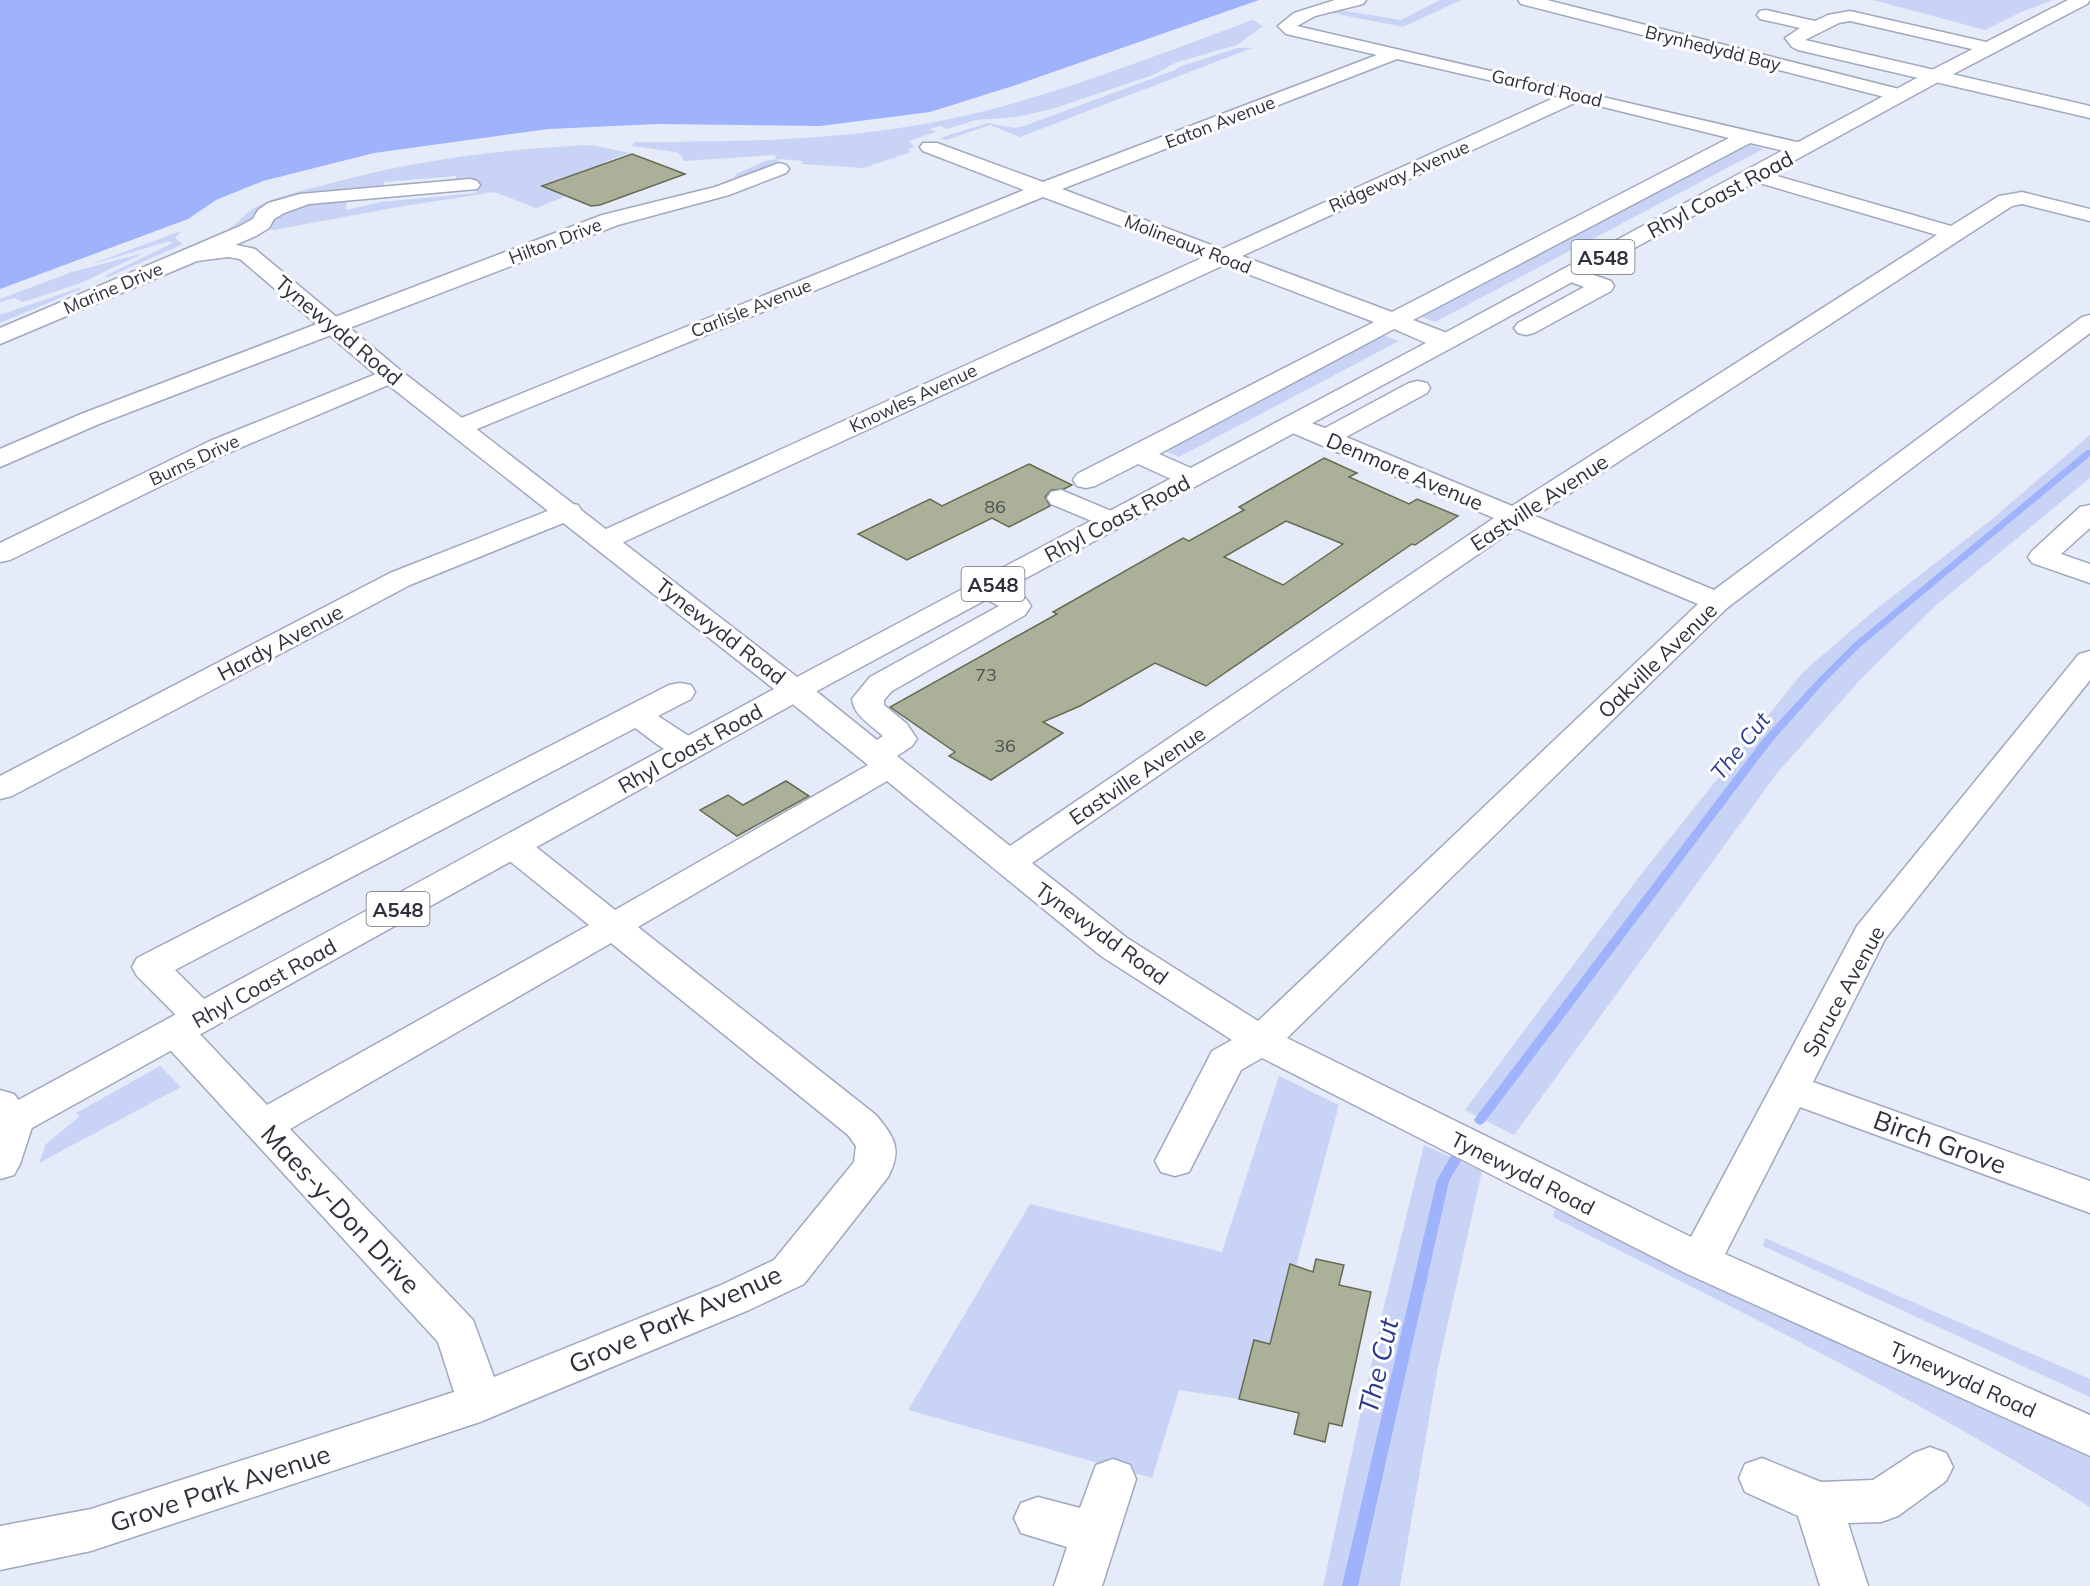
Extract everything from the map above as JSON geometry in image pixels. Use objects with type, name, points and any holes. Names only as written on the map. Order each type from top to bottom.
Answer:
[{"type":"street","name":"Garford Road","points":[[1357,0],[1301,16],[1287,26],[1292,30],[1801,149]]},
{"type":"street","name":"Brynhedydd Bay","points":[[1527,0],[1900,95]]},
{"type":"street","name":"Rhyl Coast Road","points":[[5,1118],[188,1025],[795,690],[1754,175],[1933,77],[1989,38],[2014,34],[2080,0]]},
{"type":"street","points":[[1766,15],[1816,27]]},
{"type":"street","points":[[1989,38],[1850,16],[1840,16],[1794,38],[1804,46],[2090,112]]},
{"type":"street","name":"Eaton Avenue","points":[[1044,189],[1395,54]]},
{"type":"street","name":"Ridgeway Avenue","points":[[1222,257],[1577,95]]},
{"type":"street","points":[[1086,480],[1395,322],[1747,136]]},
{"type":"street","name":"Molineaux Road","points":[[930,147],[1447,341]]},
{"type":"street","name":"Hilton Drive","points":[[0,459],[90,419],[610,220],[722,191],[759,184],[779,169]]},
{"type":"street","points":[[1754,175],[1953,233]]},
{"type":"street","points":[[192,255],[248,231],[261,223],[266,215],[286,203],[307,198],[470,184]]},
{"type":"street","name":"Carlisle Avenue","points":[[458,428],[1044,189]]},
{"type":"street","name":"Eastville Avenue","points":[[1008,863],[1514,517],[2006,200],[2022,198],[2090,215]]},
{"type":"street","name":"Tynewydd Road","points":[[228,250],[240,251],[255,259],[391,375],[795,690],[1114,947],[1261,1041],[1700,1262],[2090,1436]]},
{"type":"street","name":"Marine Drive","points":[[0,337],[192,255],[228,250]]},
{"type":"street","name":"Knowles Avenue","points":[[605,540],[1222,257]]},
{"type":"street","points":[[1526,328],[1603,286],[1570,274]]},
{"type":"street","name":"Oakville Avenue","points":[[1175,1161],[1226,1061],[1261,1041],[1717,602],[2090,322]]},
{"type":"street","name":"Burns Drive","points":[[0,554],[219,447],[391,375]]},
{"type":"street","points":[[1326,438],[1418,388]]},
{"type":"street","name":"Denmore Avenue","points":[[1292,424],[1717,602]]},
{"type":"street","points":[[1138,454],[1191,478]]},
{"type":"street","points":[[1061,498],[1111,521]]},
{"type":"street","name":"Hardy Avenue","points":[[0,789],[400,579],[568,511]]},
{"type":"street","points":[[2090,513],[2042,557],[2090,574]]},
{"type":"street","points":[[263,1126],[614,926],[882,760],[901,739],[896,731],[869,708],[868,699],[881,684],[1017,606],[1014,602],[986,588]]},
{"type":"street","name":"Spruce Avenue","points":[[1700,1262],[1870,934],[2090,660]]},
{"type":"street","points":[[680,692],[636,715],[687,749]]},
{"type":"street","name":"Maes-y-Don Drive","points":[[480,1403],[457,1332],[263,1126],[188,1025],[150,967],[636,715]]},
{"type":"street","name":"Grove Park Avenue","points":[[0,1548],[91,1530],[480,1403],[734,1298],[789,1272],[874,1166],[876,1143],[862,1125],[513,846]]},
{"type":"street","name":"Birch Grove","points":[[1790,1088],[2090,1197]]},
{"type":"street","points":[[0,1164],[5,1118]]},
{"type":"street","points":[[1762,1478],[1818,1503],[1881,1501],[1930,1467]]},
{"type":"street","points":[[1078,1586],[1113,1479]]},
{"type":"street","points":[[1818,1503],[1844,1586]]},
{"type":"street","points":[[1038,1518],[1095,1534]]},
{"type":"shaded area","points":[[1440,0],[1461,0],[1403,27],[1327,12],[1340,10],[1401,20]]},
{"type":"shaded area","points":[[1873,0],[2053,0],[2021,12],[1985,30]]},
{"type":"shaded area","points":[[1253,20],[1263,26],[1237,45],[1177,62],[1153,75],[1052,109],[1016,117],[976,120],[947,129],[940,126],[930,129],[936,132],[909,141],[915,147],[907,149],[911,152],[863,168],[801,164],[803,161],[779,159],[775,163],[733,181],[736,174],[765,161],[776,159],[775,155],[684,161],[676,152],[632,146],[634,142],[743,141],[816,137],[924,124],[1049,93]]},
{"type":"shaded area","points":[[1237,48],[1252,48],[1020,137],[990,125],[946,140],[940,138],[988,123],[1015,128],[1024,126],[1178,69],[1176,68]]},
{"type":"shaded area","points":[[1747,144],[1763,149],[1435,322],[1417,315]]},
{"type":"shaded area","points":[[591,145],[630,153],[604,162],[628,172],[543,186],[566,196],[536,208],[494,192],[269,229],[275,217],[304,204],[347,199],[346,210],[381,202],[476,193],[476,181],[457,182],[456,176],[384,182],[383,189],[305,195],[254,220],[239,231],[229,228],[254,208],[273,200],[364,175],[460,157],[525,149]]},
{"type":"shaded area","points":[[181,231],[175,238],[183,244],[108,277],[105,276],[173,243],[169,241],[87,266]]},
{"type":"shaded area","points":[[144,253],[81,283],[23,302],[14,298],[0,302],[0,299],[72,272]]},
{"type":"shaded area","points":[[81,289],[0,323],[0,315]]},
{"type":"shaded area","points":[[1380,334],[1399,341],[1179,457],[1161,449]]},
{"type":"shaded area","points":[[2090,435],[2090,478],[1935,606],[1862,678],[1777,773],[1514,1135],[1465,1110],[1639,877],[1803,672],[1875,610],[1991,520]]},
{"type":"shaded area","points":[[160,1066],[181,1087],[39,1163],[46,1144],[80,1116],[76,1113]]},
{"type":"shaded area","points":[[1279,1076],[1339,1105],[1296,1266],[1290,1264],[1270,1344],[1254,1341],[1239,1399],[1179,1390],[1152,1478],[908,1410],[1030,1204],[1222,1252]]},
{"type":"shaded area","points":[[1424,1145],[1482,1171],[1438,1367],[1400,1586],[1323,1586],[1385,1302]]},
{"type":"shaded area","points":[[1555,1209],[2090,1458],[2090,1507],[1959,1428],[1892,1391],[1553,1217]]},
{"type":"shaded area","points":[[1765,1238],[2090,1379],[2090,1397],[1763,1246]]},
{"type":"water","points":[[0,0],[1259,0],[1016,85],[930,112],[820,126],[657,124],[549,129],[374,153],[263,181],[216,200],[188,219],[0,289]]},
{"type":"building","points":[[632,154],[685,174],[600,205],[591,206],[542,186]]},
{"type":"building","points":[[1324,458],[1357,473],[1349,477],[1409,504],[1417,499],[1458,516],[1415,545],[1412,544],[1206,686],[1155,663],[1080,706],[1043,722],[1063,733],[991,780],[949,756],[955,752],[890,707],[1057,614],[1053,612],[1183,538],[1189,541],[1244,510],[1239,507]],"holes":[[[1286,521],[1343,544],[1283,585],[1224,557]]]},
{"type":"building","points":[[1029,464],[1072,485],[1064,489],[1051,490],[1045,497],[1050,506],[1009,527],[992,518],[907,560],[858,534],[930,499],[942,506]]},
{"type":"building","points":[[786,781],[809,796],[737,836],[700,810],[728,795],[743,805]]},
{"type":"building","points":[[1316,1259],[1344,1265],[1339,1285],[1371,1292],[1342,1426],[1329,1423],[1325,1442],[1294,1434],[1299,1413],[1239,1399],[1254,1340],[1270,1344],[1290,1264],[1313,1272]]},
{"type":"waterway","name":"The Cut","points":[[1480,1120],[1767,741],[1820,682],[1857,645],[2090,452]]},
{"type":"waterway","name":"The Cut","points":[[1350,1586],[1443,1180],[1456,1159]]}]
